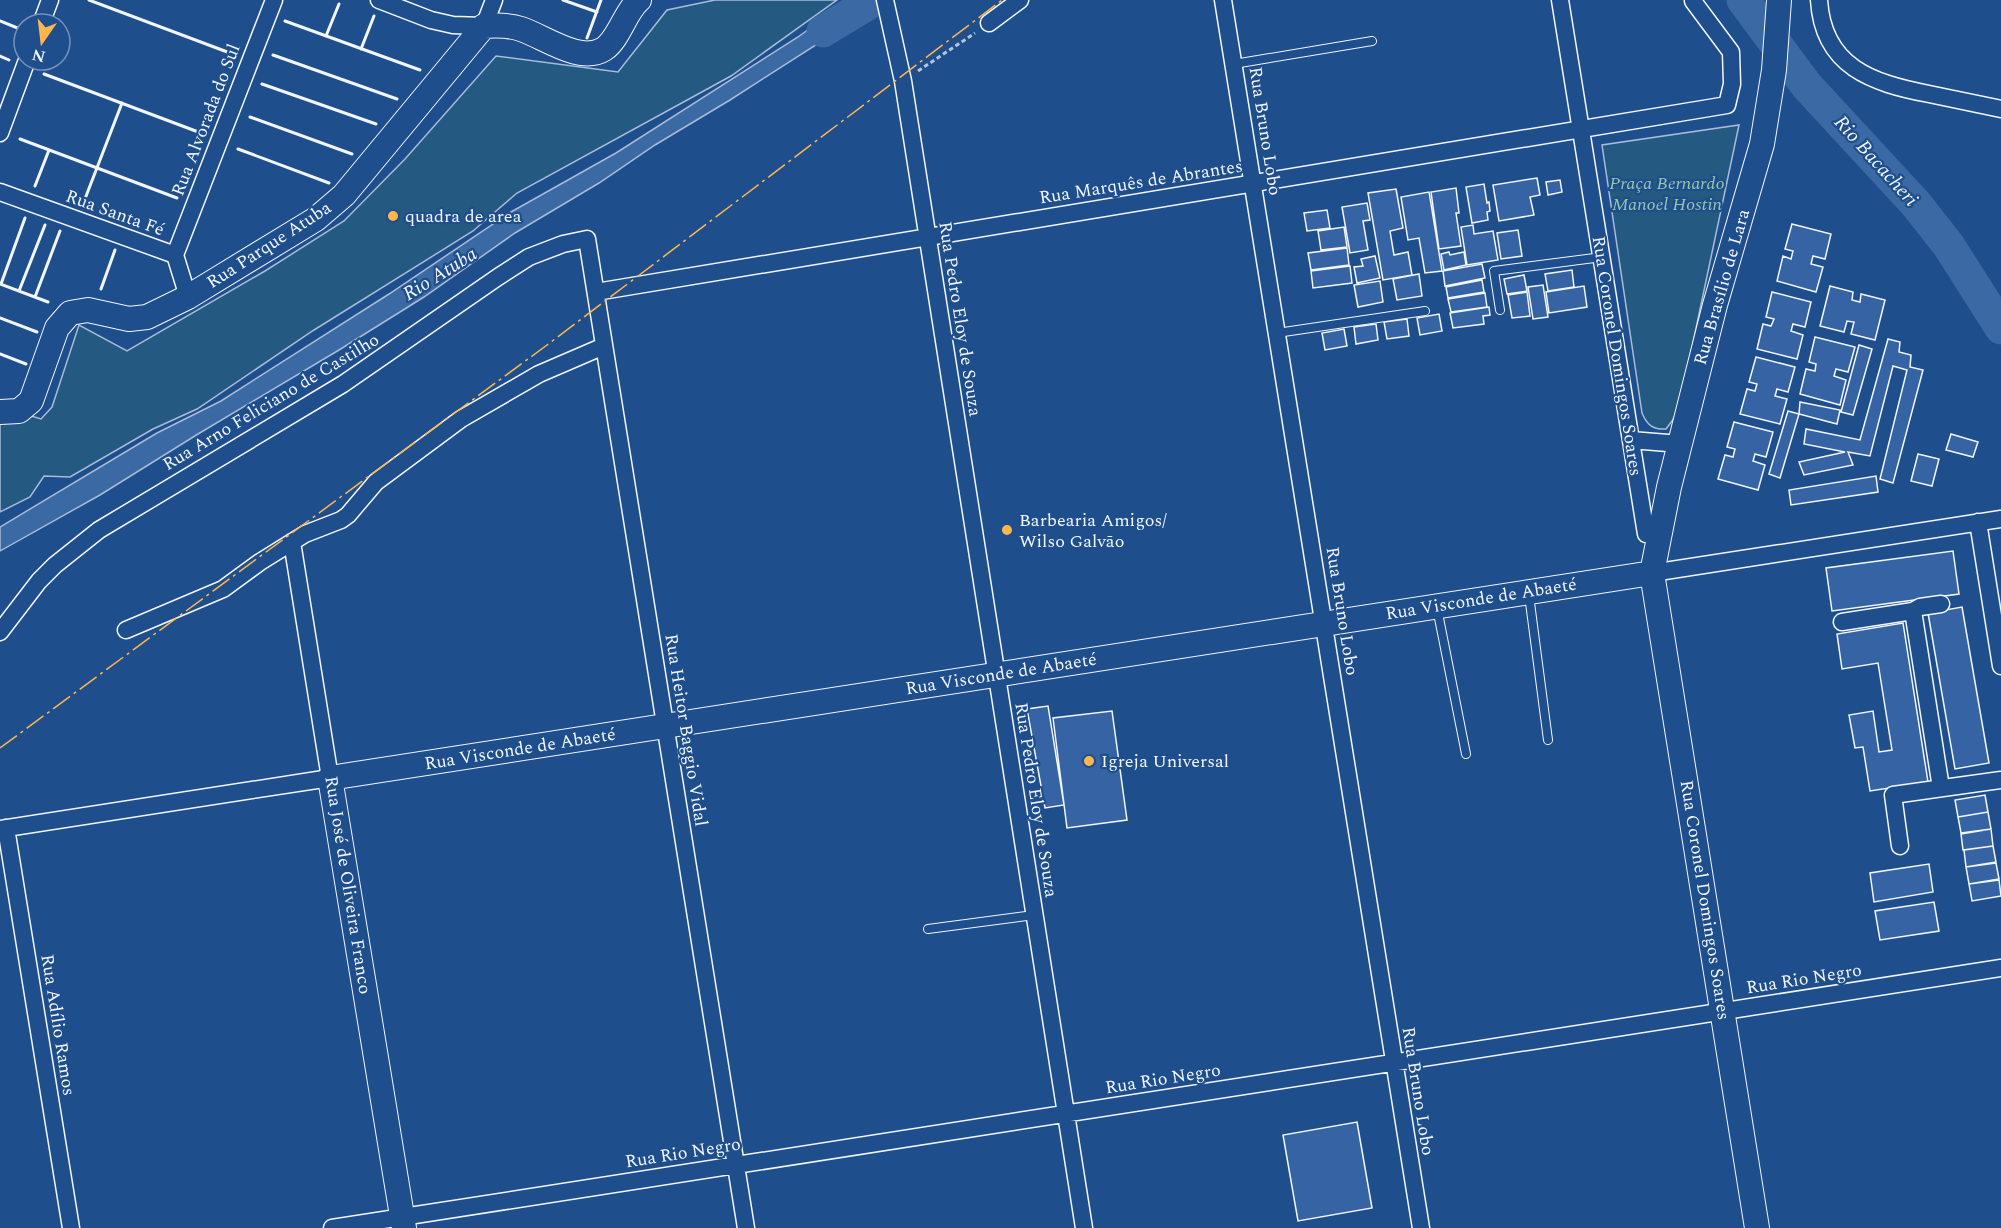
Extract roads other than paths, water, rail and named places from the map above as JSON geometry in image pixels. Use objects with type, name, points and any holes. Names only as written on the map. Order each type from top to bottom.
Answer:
[{"type":"street","name":"Rua Alvorada do Sul","points":[[175,255],[274,0]]},
{"type":"street","points":[[379,0],[453,26],[498,25],[520,29],[579,54],[593,54],[606,47],[639,0]]},
{"type":"street","points":[[484,26],[494,0]]},
{"type":"street","name":"Rua Pedro Eloy de Souza","points":[[885,0],[903,81],[1084,1228]]},
{"type":"street","points":[[989,23],[1020,0]]},
{"type":"street","name":"Rua Bruno Lobo","points":[[1224,0],[1421,1228]]},
{"type":"street","name":"Rua Coronel Domingos Soares","points":[[1560,0],[1646,534]]},
{"type":"street","name":"Rua Brasílio de Lara","points":[[1652,573],[1680,444],[1715,305],[1762,144],[1774,70],[1779,0]]},
{"type":"street","points":[[1819,0],[1820,19],[1827,38],[1841,59],[1859,72],[1896,88],[2001,109]]},
{"type":"street","name":"Rua Marquês de Abrantes","points":[[596,292],[1727,105],[1732,84],[1731,52],[1693,1]]},
{"type":"street","name":"Rua Parque Atuba","points":[[0,412],[19,411],[31,401],[57,328],[70,313],[88,310],[129,319],[147,317],[188,297],[316,219],[344,195],[484,26]]},
{"type":"street","points":[[0,133],[23,72]]},
{"type":"street","name":"Rua Santa Fé","points":[[0,192],[175,255],[188,297]]},
{"type":"street","name":"Rua Heitor Baggio Vidal","points":[[587,239],[746,1228]]},
{"type":"street","name":"Rua Arno Feliciano de Castilho","points":[[0,632],[39,581],[55,565],[99,530],[334,390],[529,257],[563,244],[587,239]]},
{"type":"street","points":[[126,630],[223,589],[292,542],[316,528],[341,520],[376,482],[494,398],[539,374],[604,346]]},
{"type":"street","points":[[1631,440],[1680,444]]},
{"type":"street","name":"Rua Visconde de Abaeté","points":[[3,829],[2000,520]]},
{"type":"street","points":[[1978,522],[2001,666]]},
{"type":"street","name":"Rua José de Oliveira Franco","points":[[292,542],[403,1222]]},
{"type":"street","name":"Rua Coronel Domingos Soares","points":[[1652,573],[1757,1228]]},
{"type":"street","points":[[1842,622],[1913,611],[1920,607],[1941,604]]},
{"type":"street","points":[[1913,611],[1941,788]]},
{"type":"street","points":[[1900,846],[1893,795],[2001,780]]},
{"type":"street","name":"Rua Adílio Ramos","points":[[3,829],[71,1228]]},
{"type":"street","name":"Rua Rio Negro","points":[[332,1228],[403,1222],[736,1165],[2001,968]]},
{"type":"lane","points":[[1234,64],[1372,41]]},
{"type":"lane","points":[[1500,310],[1494,271],[1602,257]]},
{"type":"lane","points":[[1277,333],[1425,310]]},
{"type":"lane","points":[[1529,592],[1548,740]]},
{"type":"lane","points":[[1437,606],[1466,754]]},
{"type":"lane","points":[[928,929],[1034,915]]},
{"type":"water","points":[[849,0],[860,0],[861,16],[655,145],[599,183],[515,233],[424,297],[339,350],[100,495],[0,551],[0,527],[157,433],[221,401],[389,294],[511,212],[616,153],[798,37]]},
{"type":"waterway","name":"Rio Atuba","points":[[823,31],[874,0]]},
{"type":"waterway","name":"Rio Bacacheri","points":[[1743,0],[1807,86],[1916,204],[1949,246],[2001,328]]},
{"type":"place","name":"quadra de area","points":[[393,216]]},
{"type":"place","name":"Barbearia Amigos/ Wilso Galvão","points":[[1007,530]]},
{"type":"place","name":"Igreja Universal","points":[[1089,761]]},
{"type":"park label","name":"Praça Bernardo Manoel Hostin","points":[[1667,193]]}]
